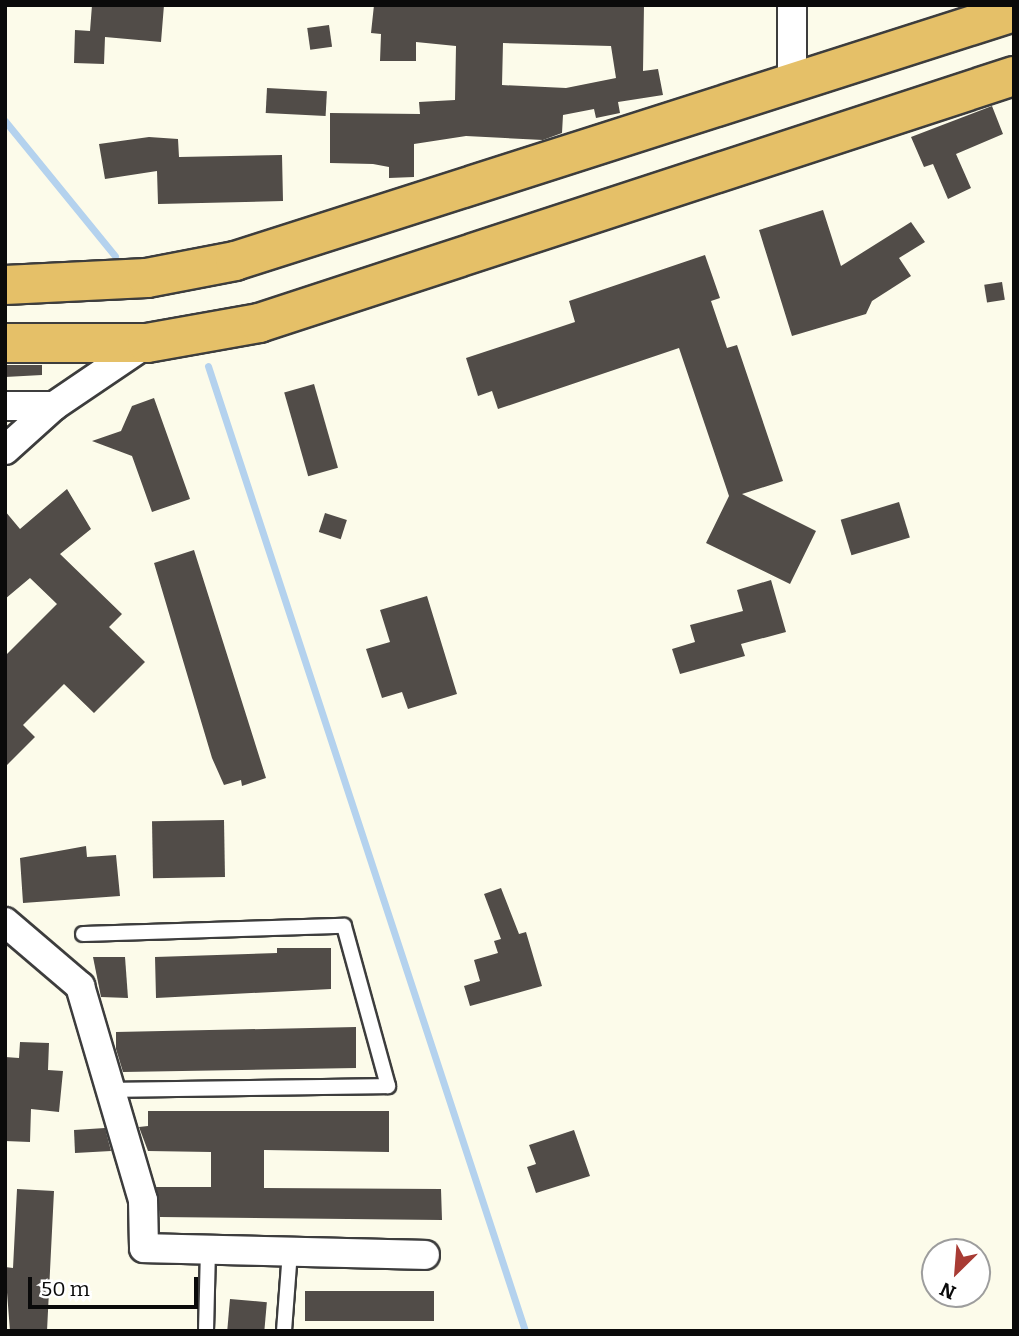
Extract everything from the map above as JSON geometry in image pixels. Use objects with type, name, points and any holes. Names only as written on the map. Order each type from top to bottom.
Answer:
[{"type":"highway","points":[[5,285],[147,278],[235,261],[1014,12]]},
{"type":"highway","points":[[5,343],[147,343],[259,323],[1014,76]]},
{"type":"street","points":[[792,5],[792,84]]},
{"type":"street","points":[[5,450],[54,407],[147,343]]},
{"type":"street","points":[[5,406],[54,407]]},
{"type":"street","points":[[5,922],[80,986],[143,1200],[144,1248],[425,1255]]},
{"type":"lane","points":[[83,934],[344,926],[388,1086],[111,1090]]},
{"type":"lane","points":[[206,1331],[208,1250]]},
{"type":"lane","points":[[285,1331],[290,1252]]},
{"type":"building","points":[[92,5],[164,5],[161,42],[105,37],[104,64],[74,63],[75,30],[90,31]]},
{"type":"building","points":[[374,5],[644,5],[643,71],[658,69],[663,95],[618,102],[620,113],[596,118],[594,109],[563,115],[562,133],[543,140],[466,136],[414,144],[414,177],[389,178],[389,167],[330,163],[330,113],[420,114],[419,102],[455,100],[456,46],[416,42],[416,61],[380,61],[381,34],[371,33]],"holes":[[[503,43],[611,46],[616,78],[566,88],[502,85]]]},
{"type":"building","points":[[329,25],[332,47],[310,50],[307,28]]},
{"type":"building","points":[[267,88],[327,91],[326,116],[266,113]]},
{"type":"building","points":[[992,106],[1003,134],[956,154],[971,188],[948,199],[933,164],[924,167],[911,137]]},
{"type":"building","points":[[149,137],[178,139],[179,157],[282,155],[283,201],[158,204],[157,171],[105,179],[99,144]]},
{"type":"building","points":[[823,210],[841,266],[911,222],[925,242],[899,258],[911,276],[872,301],[866,314],[792,336],[759,230]]},
{"type":"building","points":[[705,255],[720,298],[711,301],[727,348],[737,345],[783,481],[742,494],[816,531],[790,584],[706,543],[729,496],[679,348],[498,409],[492,391],[478,396],[466,358],[575,322],[569,301]]},
{"type":"building","points":[[1002,282],[1005,300],[987,303],[984,285]]},
{"type":"building","points":[[5,365],[42,365],[42,375],[5,377]]},
{"type":"building","points":[[314,384],[338,468],[308,476],[284,393]]},
{"type":"building","points":[[154,398],[190,499],[152,512],[132,456],[92,441],[121,431],[132,406]]},
{"type":"building","points":[[67,489],[91,529],[60,554],[122,614],[109,627],[145,662],[94,713],[64,684],[23,725],[35,737],[5,767],[5,656],[57,604],[30,578],[5,599],[5,511],[20,529]]},
{"type":"building","points":[[899,502],[910,537],[851,555],[841,520]]},
{"type":"building","points":[[325,513],[347,520],[341,539],[319,532]]},
{"type":"building","points":[[194,550],[266,778],[242,786],[241,780],[224,785],[212,758],[154,563]]},
{"type":"building","points":[[771,580],[786,632],[741,644],[745,656],[680,674],[672,649],[695,642],[690,625],[743,611],[737,590]]},
{"type":"building","points":[[427,596],[457,694],[408,709],[402,692],[382,698],[366,649],[390,642],[380,610]]},
{"type":"building","points":[[224,820],[225,877],[153,878],[152,821]]},
{"type":"building","points":[[86,846],[87,857],[116,855],[120,896],[23,903],[20,858]]},
{"type":"building","points":[[501,888],[519,934],[526,932],[542,986],[470,1006],[464,986],[480,981],[474,960],[498,953],[494,941],[501,939],[484,894]]},
{"type":"building","points":[[277,948],[331,948],[331,989],[156,998],[155,957],[277,953]]},
{"type":"building","points":[[93,957],[125,957],[128,998],[101,997]]},
{"type":"building","points":[[356,1027],[356,1068],[123,1072],[116,1049],[116,1032]]},
{"type":"building","points":[[20,1042],[49,1043],[48,1070],[63,1071],[59,1112],[31,1109],[30,1142],[5,1141],[5,1057],[19,1058]]},
{"type":"building","points":[[148,1111],[389,1111],[389,1152],[264,1150],[264,1188],[441,1189],[442,1220],[160,1217],[156,1187],[211,1187],[211,1152],[148,1151],[139,1127],[148,1126]]},
{"type":"building","points":[[105,1128],[111,1151],[75,1153],[74,1130]]},
{"type":"building","points":[[574,1130],[590,1176],[536,1193],[527,1167],[536,1164],[529,1145]]},
{"type":"building","points":[[17,1189],[54,1191],[47,1331],[10,1331],[5,1267],[13,1268]]},
{"type":"building","points":[[305,1291],[434,1291],[434,1321],[305,1321]]},
{"type":"building","points":[[230,1299],[267,1302],[264,1331],[227,1331]]},
{"type":"waterway","points":[[5,121],[115,256]]},
{"type":"waterway","points":[[208,366],[525,1331]]}]
